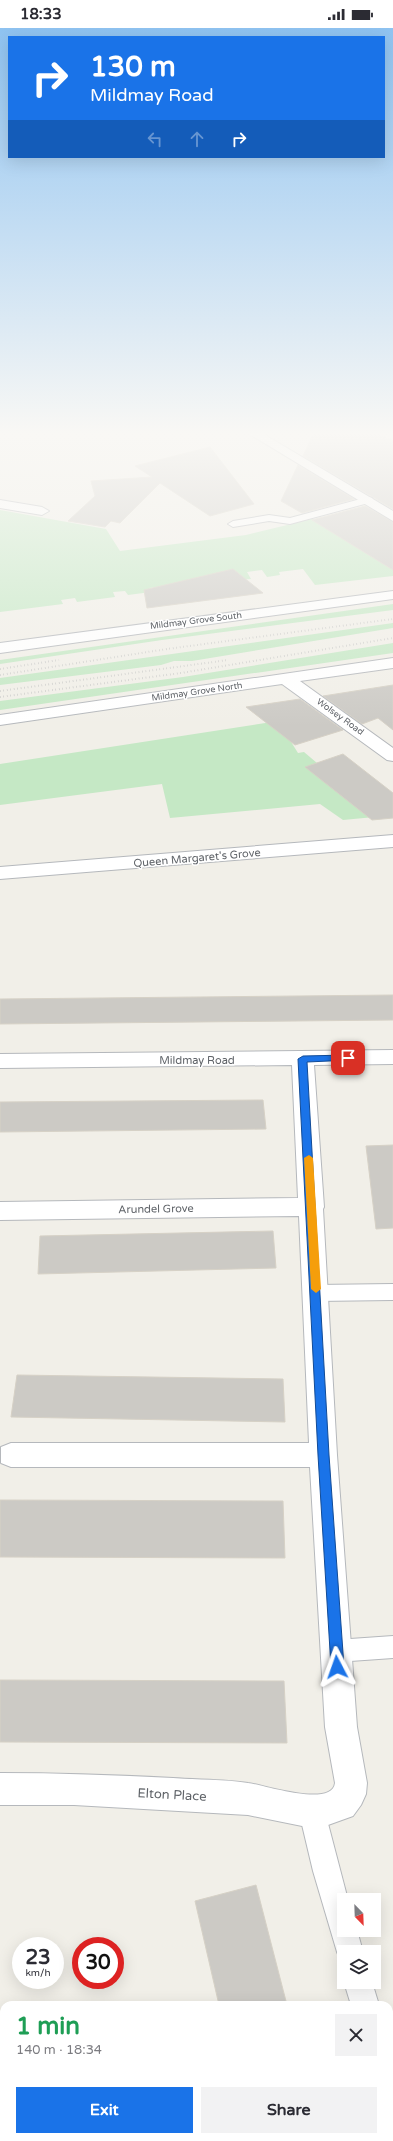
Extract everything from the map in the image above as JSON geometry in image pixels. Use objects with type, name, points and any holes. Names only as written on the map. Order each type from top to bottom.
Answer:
[{"type":"street","name":"Mildmay Grove South","points":[[0,648],[393,595]]},
{"type":"street","name":"Mildmay Grove North","points":[[0,720],[393,663]]},
{"type":"street","name":"Wolsey Road","points":[[286,679],[393,756]]},
{"type":"street","name":"Queen Margaret's Grove","points":[[0,873],[393,841]]},
{"type":"street","name":"Mildmay Road","points":[[0,1061],[393,1057]]},
{"type":"street","points":[[303,1059],[312,1207],[323,1455],[341,1727],[350,1783],[350,1794],[327,1808]]},
{"type":"street","name":"Arundel Grove","points":[[0,1211],[312,1207]]},
{"type":"street","points":[[10,1455],[323,1455]]},
{"type":"street","name":"Elton Place","points":[[0,1789],[74,1789],[248,1799],[327,1808]]},
{"type":"lane","points":[[316,1293],[393,1292]]},
{"type":"lane","points":[[336,1651],[393,1647]]},
{"type":"lane","points":[[327,1808],[326,1871],[348,1945]]},
{"type":"lane","points":[[360,1989],[364,2001]]},
{"type":"green space","points":[[0,531],[107,531],[120,551],[246,535],[264,531],[330,531],[393,570],[393,576],[315,585],[303,569],[279,572],[280,575],[267,577],[262,570],[247,572],[251,579],[149,588],[151,592],[128,595],[125,591],[113,592],[115,597],[77,602],[75,598],[61,600],[63,604],[0,612]]},
{"type":"green space","points":[[393,604],[393,610],[162,640],[0,664],[0,660]]},
{"type":"green space","points":[[393,623],[393,628],[192,661],[174,661],[161,665],[0,685],[0,678]]},
{"type":"green space","points":[[393,643],[393,653],[0,710],[0,701],[183,677]]},
{"type":"green space","points":[[278,721],[298,753],[304,752],[317,763],[306,767],[366,815],[378,811],[385,816],[343,820],[320,804],[170,818],[162,784],[0,805],[0,764]]},
{"type":"building","points":[[329,531],[393,531],[393,570]]},
{"type":"building","points":[[233,569],[263,593],[147,608],[144,590]]},
{"type":"building","points":[[393,685],[393,730],[378,718],[362,724],[323,696]]},
{"type":"building","points":[[300,699],[343,730],[295,745],[246,707]]},
{"type":"building","points":[[343,754],[393,793],[393,818],[372,820],[305,767]]},
{"type":"building","points":[[393,995],[393,1020],[0,1024],[0,999]]},
{"type":"building","points":[[263,1100],[266,1129],[0,1132],[0,1102]]},
{"type":"building","points":[[393,1145],[393,1228],[376,1229],[366,1146]]},
{"type":"building","points":[[273,1231],[276,1268],[38,1274],[40,1236]]},
{"type":"building","points":[[17,1375],[283,1379],[285,1422],[11,1417]]},
{"type":"building","points":[[0,1500],[283,1501],[285,1558],[0,1557]]},
{"type":"building","points":[[0,1680],[284,1681],[287,1743],[0,1742]]},
{"type":"building","points":[[256,1885],[286,2001],[218,2001],[195,1901]]},
{"type":"railway","points":[[0,675],[167,649],[393,619]]},
{"type":"railway","points":[[0,697],[181,673],[393,638]]},
{"type":"railway","points":[[0,669],[59,660]]},
{"type":"railway","points":[[0,691],[228,660]]},
{"type":"slow traffic","points":[[309,1158],[316,1289]]},
{"type":"route","points":[[337,1667],[323,1455],[312,1207],[303,1059],[348,1058]]}]
